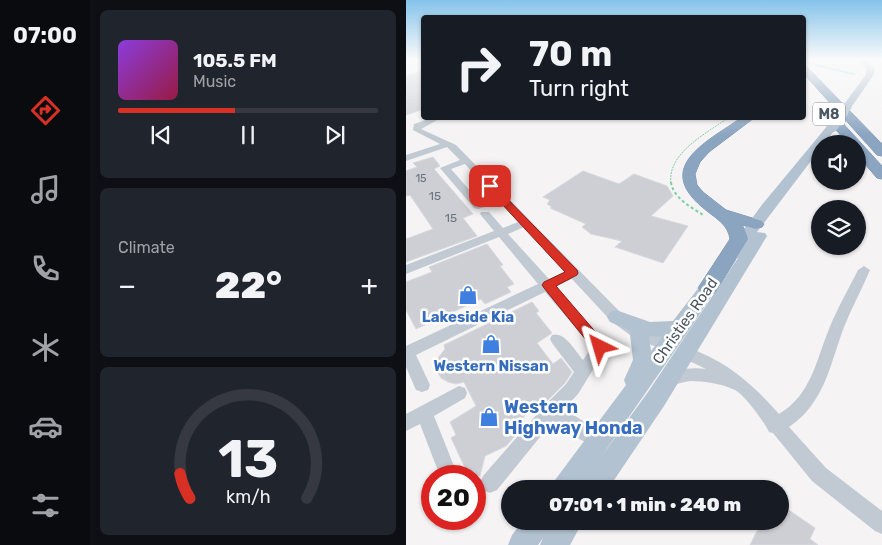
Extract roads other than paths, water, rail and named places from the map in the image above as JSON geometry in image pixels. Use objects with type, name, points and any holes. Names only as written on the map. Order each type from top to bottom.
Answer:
[{"type":"highway","name":"M8","points":[[819,84],[882,152]]},
{"type":"highway","name":"M8","points":[[810,92],[847,135]]},
{"type":"highway","points":[[708,288],[738,239],[739,234],[737,229],[708,206],[696,193],[690,182],[689,173],[691,165],[702,153],[745,120]]},
{"type":"highway","points":[[866,157],[882,175]]},
{"type":"highway","points":[[708,206],[739,220],[756,224]]},
{"type":"main road","name":"Christies Road","points":[[599,480],[670,379],[684,324],[708,288],[864,84]]},
{"type":"main road","name":"Christies Road","points":[[570,480],[602,436],[677,349],[792,187],[810,156]]},
{"type":"main road","points":[[756,224],[763,222],[792,187]]},
{"type":"main road","points":[[616,317],[640,328],[650,330],[665,331],[684,324]]},
{"type":"main road","points":[[602,436],[642,366],[643,353],[639,334]]},
{"type":"main road","points":[[522,545],[533,530]]},
{"type":"main road","points":[[554,545],[564,530]]},
{"type":"street","points":[[433,120],[416,128],[422,133],[448,144],[466,161],[616,317],[639,334],[722,370],[756,400],[775,426],[812,467],[841,493],[882,524]]},
{"type":"street","points":[[406,158],[448,144]]},
{"type":"street","points":[[466,161],[445,168],[478,206],[502,198]]},
{"type":"street","points":[[485,214],[600,347],[572,388],[551,410],[490,483]]},
{"type":"street","points":[[406,270],[525,223]]},
{"type":"street","points":[[775,426],[805,405],[815,390],[837,328],[864,270]]},
{"type":"street","points":[[422,385],[406,352],[573,273]]},
{"type":"street","points":[[557,338],[583,372]]},
{"type":"street","points":[[670,379],[681,375],[708,376],[742,387]]},
{"type":"street","points":[[406,423],[459,393]]},
{"type":"street","points":[[551,410],[588,434],[602,436]]},
{"type":"street","points":[[424,413],[445,465]]},
{"type":"place","name":"Lakeside Kia","points":[[468,295]]},
{"type":"place","name":"Western Nissan","points":[[491,344]]},
{"type":"place","name":"Western Highway Honda","points":[[489,417]]}]
